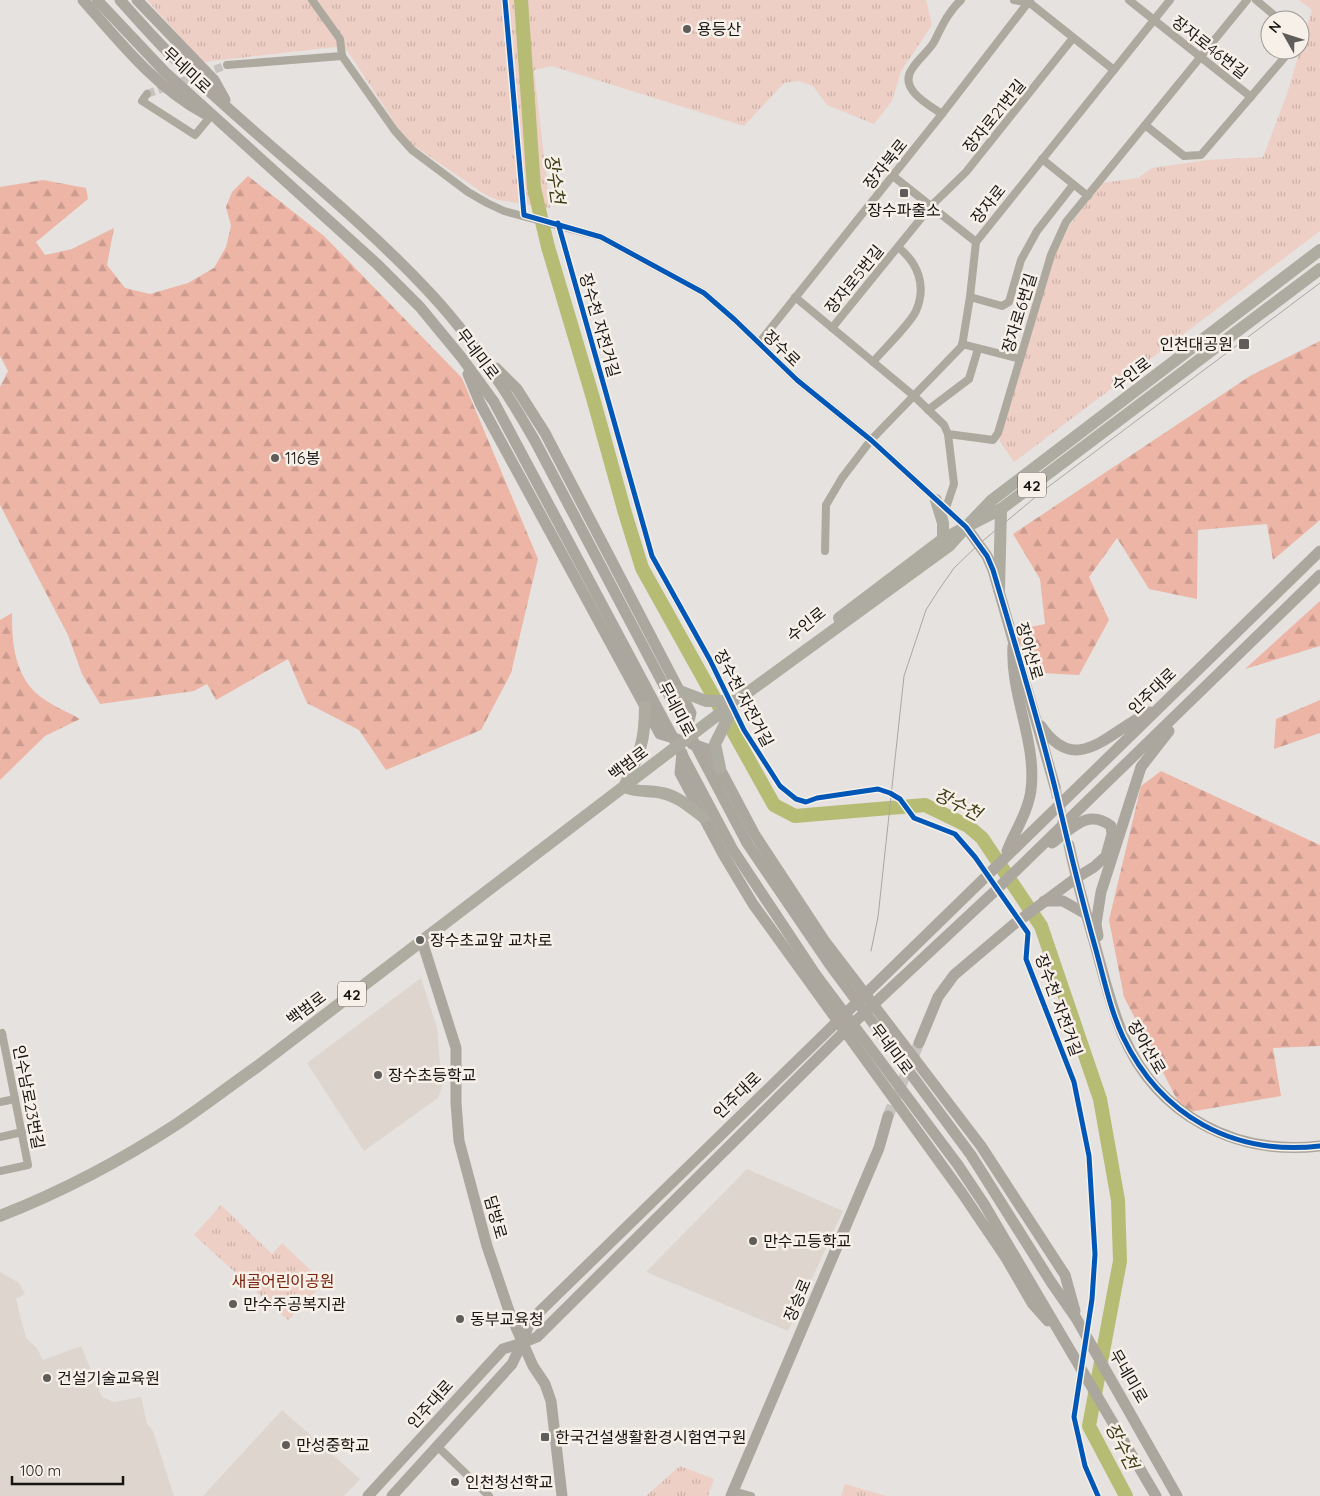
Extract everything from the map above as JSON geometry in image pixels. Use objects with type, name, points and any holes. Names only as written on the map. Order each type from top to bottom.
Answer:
[{"type":"main road","points":[[82,0],[131,53],[181,101],[222,123]]},
{"type":"main road","name":"무네미로","points":[[97,0],[165,72],[377,264],[420,307],[462,358],[494,402],[521,449],[733,850],[810,967],[958,1165],[984,1204],[1079,1362],[1156,1496]]},
{"type":"main road","name":"무네미로","points":[[120,0],[176,60],[390,251],[432,295],[476,347],[507,392],[535,441],[747,843],[813,941],[971,1155],[1051,1282],[1084,1330],[1177,1496]]},
{"type":"main road","points":[[136,0],[214,80],[231,110]]},
{"type":"main road","name":"수인로","points":[[684,741],[950,546],[992,500],[1320,250]]},
{"type":"main road","name":"수인로","points":[[740,699],[852,608],[943,539],[1001,509],[1320,269]]},
{"type":"main road","points":[[476,347],[517,389],[545,432],[685,694],[691,712],[684,741],[680,772],[703,817],[754,904],[962,1193],[1006,1258],[1032,1303],[1068,1344]]},
{"type":"main road","points":[[462,358],[480,403],[660,734],[710,750],[754,835],[824,940],[981,1146],[1065,1276],[1076,1318]]},
{"type":"main road","points":[[941,504],[943,539]]},
{"type":"main road","points":[[999,590],[1001,509]]},
{"type":"main road","name":"장아산로","points":[[966,527],[987,556],[999,590],[1055,787]]},
{"type":"main road","name":"인주대로","points":[[392,1496],[512,1364],[530,1321],[1320,550]]},
{"type":"main road","name":"인주대로","points":[[368,1496],[503,1349],[537,1338],[846,1030],[996,890],[1320,575]]},
{"type":"main road","points":[[1006,855],[1026,808],[1031,791],[1032,768],[1012,666],[1013,637]]},
{"type":"main road","points":[[1101,968],[1096,924],[1101,892],[1141,767],[1152,750],[1216,676]]},
{"type":"main road","points":[[685,694],[706,701],[740,699]]},
{"type":"main road","points":[[720,768],[715,744],[740,699]]},
{"type":"main road","points":[[644,706],[645,733],[642,747],[624,787],[638,792],[662,793],[678,799],[703,817]]},
{"type":"main road","points":[[1036,719],[1056,745],[1072,751],[1091,748],[1134,719],[1156,710]]},
{"type":"main road","name":"백범로","points":[[0,1216],[29,1205],[102,1168],[177,1124],[422,941],[684,741]]},
{"type":"main road","points":[[919,1043],[938,997],[954,976],[1012,925],[1094,867],[1106,856],[1112,834],[1110,826],[1102,819],[1093,817],[1083,820],[1017,869]]},
{"type":"main road","name":"장아산로","points":[[1068,845],[1101,968],[1123,1037],[1160,1091],[1184,1113],[1212,1131],[1234,1140],[1262,1147],[1298,1149],[1320,1146]]},
{"type":"main road","points":[[1042,904],[1063,901],[1086,914]]},
{"type":"main road","name":"담방로","points":[[422,941],[456,1048],[456,1103],[459,1141],[487,1246],[522,1343],[545,1384],[551,1401],[562,1496]]},
{"type":"main road","name":"장승로","points":[[732,1494],[879,1148],[888,1116]]},
{"type":"street","name":"장수로","points":[[312,0],[340,39],[342,56],[395,131],[412,150],[468,192],[487,203],[504,211],[530,216],[601,237],[704,293],[822,402],[871,440],[966,527]]},
{"type":"street","points":[[942,114],[912,92],[908,82],[910,71],[933,43],[942,21],[961,0]]},
{"type":"street","points":[[1014,0],[1030,2],[1114,70]]},
{"type":"street","name":"장자로46번길","points":[[1129,0],[1250,97]]},
{"type":"street","name":"장자로","points":[[962,344],[970,297],[976,242],[1170,0]]},
{"type":"street","name":"장자로6번길","points":[[948,434],[993,440],[998,432],[1051,254],[1066,222],[1247,0]]},
{"type":"street","points":[[1256,0],[1268,10]]},
{"type":"street","name":"장자북로","points":[[758,343],[1030,2]]},
{"type":"street","name":"장자로21번길","points":[[931,206],[966,172],[1073,38]]},
{"type":"street","points":[[227,65],[342,56]]},
{"type":"street","points":[[1145,126],[1184,156],[1201,155],[1282,60]]},
{"type":"street","points":[[147,94],[142,101],[195,135],[210,117]]},
{"type":"street","points":[[1042,159],[1088,196]]},
{"type":"street","points":[[892,176],[976,242]]},
{"type":"street","points":[[970,297],[1002,306],[1009,302],[1021,260],[1037,231],[1073,185]]},
{"type":"street","name":"장자로5번길","points":[[832,328],[931,206]]},
{"type":"street","name":"장자로5번길","points":[[873,362],[916,312],[921,281],[918,268],[910,256],[898,247]]},
{"type":"street","name":"장자로5번길","points":[[795,297],[914,396]]},
{"type":"street","points":[[826,551],[826,504],[842,478],[871,440],[962,344],[1020,360]]},
{"type":"street","points":[[928,410],[969,379],[978,349]]},
{"type":"street","points":[[914,396],[944,426],[948,434],[954,484],[941,504]]},
{"type":"street","name":"인수남로23번길","points":[[0,1171],[28,1165],[1,1033]]},
{"type":"street","points":[[0,1068],[9,1066]]},
{"type":"street","points":[[0,1102],[15,1099]]},
{"type":"street","points":[[0,1136],[22,1132]]},
{"type":"street","points":[[437,1446],[489,1496]]},
{"type":"street","points":[[732,1494],[751,1496]]},
{"type":"shaded area","name":"장수초등학교","points":[[421,978],[437,1028],[442,1087],[438,1098],[364,1151],[307,1063]]},
{"type":"shaded area","name":"만수고등학교","points":[[747,1169],[843,1211],[788,1331],[646,1272]]},
{"type":"shaded area","name":"건설기술교육원","points":[[0,1272],[19,1283],[25,1294],[16,1299],[26,1338],[37,1348],[43,1360],[81,1346],[102,1397],[114,1402],[141,1397],[147,1424],[153,1431],[174,1496],[0,1496]]},
{"type":"shaded area","name":"만성중학교","points":[[282,1410],[360,1479],[344,1496],[203,1496]]},
{"type":"green space","points":[[147,0],[926,0],[932,25],[901,71],[892,101],[874,124],[827,105],[813,86],[799,81],[784,83],[744,126],[552,66],[534,70],[550,208],[498,200],[486,195],[407,141],[344,46],[203,62]]},
{"type":"green space","name":"인천대공원","points":[[1299,0],[1320,0],[1320,231],[1014,462],[999,440],[1052,260],[1070,225],[1102,183],[1138,178],[1152,168],[1208,160],[1263,157],[1287,94],[1297,60],[1310,60],[1310,17],[1312,10]]},
{"type":"green space","points":[[248,176],[324,236],[462,378],[538,559],[511,673],[481,730],[386,770],[359,730],[307,703],[288,659],[216,700],[207,684],[194,691],[100,704],[82,674],[68,635],[0,505],[0,387],[8,371],[0,356],[0,187],[43,180],[86,188],[88,199],[36,242],[45,255],[72,249],[114,228],[107,265],[125,288],[150,294],[188,283],[214,268],[226,247],[231,226],[226,207],[232,192]]},
{"type":"green space","points":[[1320,341],[1320,520],[1273,560],[1267,524],[1198,530],[1197,599],[1149,589],[1117,538],[1089,577],[1109,620],[1079,675],[1041,673],[1011,631],[1045,624],[1040,579],[1013,534],[1250,376]]},
{"type":"green space","points":[[1320,601],[1320,646],[1245,669]]},
{"type":"green space","points":[[12,613],[14,646],[23,676],[36,693],[46,701],[80,719],[45,736],[0,780],[0,620]]},
{"type":"green space","points":[[1320,700],[1320,733],[1274,749],[1276,719]]},
{"type":"green space","points":[[1161,771],[1320,845],[1320,1046],[1273,1048],[1281,1096],[1184,1113],[1124,997],[1109,920],[1141,786]]},
{"type":"green space","name":"새골어린이공원","points":[[221,1205],[272,1254],[282,1243],[324,1283],[288,1320],[194,1235]]},
{"type":"green space","points":[[680,1466],[714,1479],[708,1496],[646,1496]]},
{"type":"green space","points":[[845,1484],[886,1496],[841,1496]]},
{"type":"waterway","name":"장수천","points":[[521,0],[534,188],[548,247],[642,568],[774,805],[795,816],[925,805],[968,826],[982,838],[1041,926],[1100,1099],[1118,1200],[1120,1261],[1089,1426],[1126,1496]]},
{"type":"tunnel","points":[[147,94],[227,65]]},
{"type":"tunnel","points":[[1055,787],[1065,831]]},
{"type":"tunnel","points":[[888,1116],[919,1043]]},
{"type":"tram line","points":[[871,951],[878,917],[904,676],[926,610],[938,591],[954,568],[979,544],[1044,490],[1320,283]]},
{"type":"cycle path","points":[[505,0],[524,215],[601,237],[704,293],[797,380],[871,440],[966,527],[987,556],[993,570],[1042,736],[1079,887],[1110,1002],[1123,1037],[1139,1065],[1158,1089],[1179,1109],[1203,1125],[1229,1137],[1258,1144],[1288,1147],[1320,1146]]},
{"type":"cycle path","name":"장수천 자전거길","points":[[558,223],[652,556],[710,660],[744,730],[780,786],[796,799],[806,802],[817,798],[878,789],[890,793],[900,799],[914,818],[955,834],[975,857],[1028,933],[1026,959],[1074,1082],[1089,1156],[1095,1254],[1092,1299],[1074,1417],[1085,1466],[1098,1496]]},
{"type":"place","name":"용등산","points":[[687,29]]},
{"type":"place","name":"장수파출소","points":[[904,193]]},
{"type":"place","name":"인천대공원","points":[[1244,344]]},
{"type":"place","name":"116봉","points":[[275,458]]},
{"type":"place","name":"장수초교앞 교차로","points":[[420,940]]},
{"type":"place","name":"장수초등학교","points":[[378,1075]]},
{"type":"place","name":"만수고등학교","points":[[753,1241]]},
{"type":"place","name":"만수주공복지관","points":[[233,1304]]},
{"type":"place","name":"동부교육청","points":[[460,1319]]},
{"type":"place","name":"건설기술교육원","points":[[47,1378]]},
{"type":"place","name":"한국건설생활환경시험연구원","points":[[545,1437]]},
{"type":"place","name":"만성중학교","points":[[286,1445]]},
{"type":"place","name":"인천청선학교","points":[[455,1482]]}]
